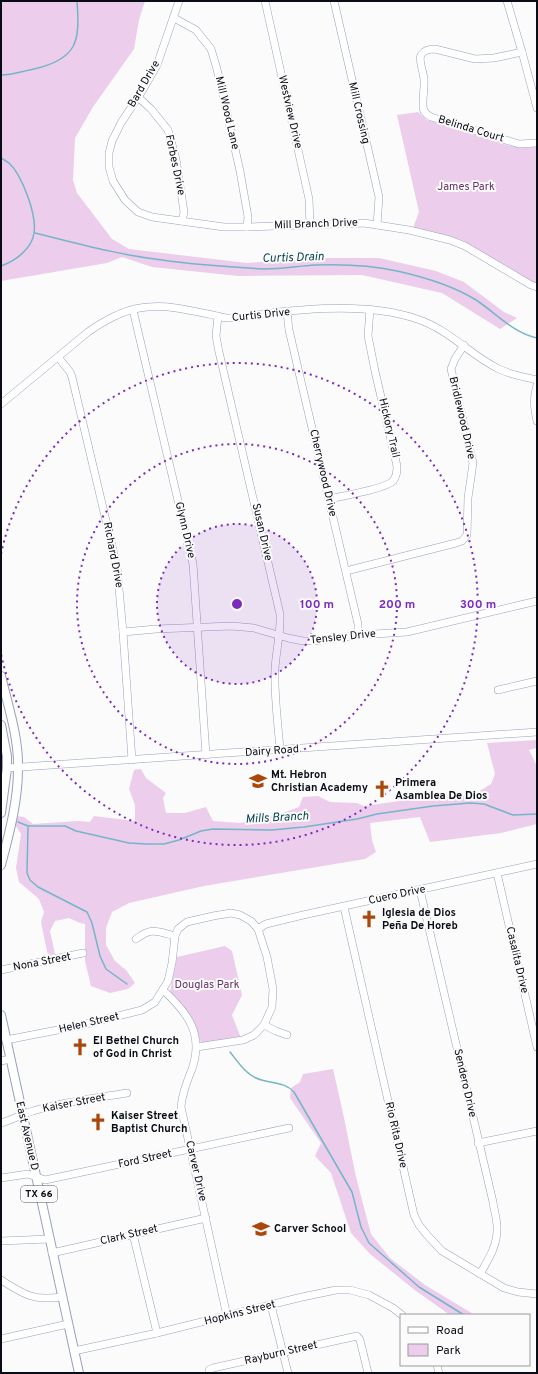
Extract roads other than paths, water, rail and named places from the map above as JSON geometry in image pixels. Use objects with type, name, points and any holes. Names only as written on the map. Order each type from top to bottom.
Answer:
[{"type":"main road","points":[[1,676],[13,725],[18,768],[15,800],[1,865]]},
{"type":"main road","points":[[1,725],[7,756],[7,768],[1,813]]},
{"type":"main road","name":"East Avenue D","points":[[1,1015],[79,1373]]},
{"type":"street","name":"Bard Drive","points":[[109,166],[109,153],[112,141],[121,122],[157,65],[179,1]]},
{"type":"street","name":"Westview Drive","points":[[265,1],[309,199],[310,224]]},
{"type":"street","name":"Mill Crossing","points":[[334,1],[379,197],[376,224]]},
{"type":"street","points":[[507,1],[537,108]]},
{"type":"street","name":"Mill Wood Lane","points":[[174,18],[196,30],[211,49],[217,69],[240,171],[248,217],[248,227]]},
{"type":"street","name":"Belinda Court","points":[[522,52],[494,58],[475,59],[436,49],[430,49],[423,52],[421,55],[421,60],[424,78],[424,110],[427,115],[432,117],[519,144],[537,143]]},
{"type":"street","name":"Forbes Drive","points":[[138,97],[151,109],[168,130],[176,159],[184,212],[182,221]]},
{"type":"street","name":"Mill Branch Drive","points":[[109,166],[113,181],[125,200],[138,212],[152,217],[224,227],[364,222],[409,230],[450,240],[465,246],[531,285],[537,287]]},
{"type":"street","name":"Curtis Drive","points":[[1,404],[88,332],[103,322],[133,310],[148,307],[186,309],[228,318],[319,309],[370,309],[393,312],[433,324],[483,360],[500,370],[537,380]]},
{"type":"street","name":"Hickory Trail","points":[[329,499],[386,485],[394,480],[397,474],[397,466],[368,336],[370,309]]},
{"type":"street","name":"Glynn Drive","points":[[133,310],[193,564],[206,755]]},
{"type":"street","name":"Cherrywood Drive","points":[[287,312],[289,330],[358,624],[358,634]]},
{"type":"street","name":"Susan Drive","points":[[218,316],[216,336],[219,352],[276,590],[280,614],[275,668],[280,750]]},
{"type":"street","name":"Bridlewood Drive","points":[[346,572],[456,544],[462,540],[466,534],[468,498],[473,462],[451,369],[454,359],[464,345]]},
{"type":"street","name":"Richard Drive","points":[[58,357],[70,372],[72,377],[117,567],[132,760]]},
{"type":"street","points":[[537,385],[534,395],[534,406],[537,421]]},
{"type":"street","name":"Tensley Drive","points":[[123,632],[232,626],[254,628],[279,636],[303,641],[358,634],[407,632],[537,601]]},
{"type":"street","points":[[498,690],[537,681]]},
{"type":"street","name":"Dairy Road","points":[[7,768],[537,732]]},
{"type":"street","name":"Cuero Drive","points":[[258,928],[266,924],[294,917],[537,864]]},
{"type":"street","name":"Casalita Drive","points":[[497,873],[537,1047]]},
{"type":"street","name":"Sendero Drive","points":[[420,890],[493,1202],[497,1227],[496,1240],[491,1255],[480,1274]]},
{"type":"street","name":"Rio Rita Drive","points":[[344,907],[414,1215],[419,1225],[442,1251],[504,1288],[518,1292],[537,1294]]},
{"type":"street","points":[[163,990],[168,980],[172,964],[175,936],[178,930],[187,922],[231,913],[240,915],[251,921],[258,928],[267,957],[273,989],[272,1007],[264,1025],[254,1035],[243,1040],[197,1047]]},
{"type":"street","points":[[136,939],[144,932],[154,930],[175,936]]},
{"type":"street","name":"Nona Street","points":[[1,970],[83,953]]},
{"type":"street","name":"Helen Street","points":[[6,1040],[78,1026],[142,1010],[155,1002],[163,990]]},
{"type":"street","name":"Carver Drive","points":[[163,990],[178,1004],[188,1018],[194,1032],[197,1047],[182,1098],[181,1107],[228,1316]]},
{"type":"street","points":[[264,1025],[276,1032],[287,1035]]},
{"type":"street","points":[[1,1061],[10,1059]]},
{"type":"street","name":"Kaiser Street","points":[[1,1123],[51,1106],[127,1093]]},
{"type":"street","name":"Ford Street","points":[[1,1178],[28,1174],[45,1180],[289,1128]]},
{"type":"street","points":[[478,1143],[537,1131]]},
{"type":"street","name":"Clark Street","points":[[52,1253],[206,1218]]},
{"type":"street","points":[[133,1234],[157,1333]]},
{"type":"street","points":[[1,1241],[49,1239]]},
{"type":"street","points":[[1,1280],[27,1295],[48,1299],[62,1298]]},
{"type":"street","name":"Hopkins Street","points":[[74,1351],[157,1333],[327,1291],[342,1290],[368,1295],[393,1308],[401,1314]]},
{"type":"street","points":[[271,1305],[288,1373]]},
{"type":"street","points":[[1,1338],[68,1324]]},
{"type":"street","name":"Rayburn Street","points":[[209,1372],[213,1368],[357,1336],[360,1340],[368,1373]]},
{"type":"waterway","name":"Mills Branch","points":[[1,75],[18,73],[49,65],[68,54],[73,46],[78,27],[77,1]]},
{"type":"waterway","name":"Mills Branch","points":[[1,158],[9,163],[19,176],[28,196],[34,225],[33,239],[22,254],[1,266]]},
{"type":"waterway","name":"Curtis Drain","points":[[35,233],[82,245],[146,258],[226,267],[277,269],[315,265],[346,265],[377,267],[397,271],[428,279],[457,290],[476,300],[520,332],[537,338]]},
{"type":"waterway","name":"Mills Branch","points":[[18,822],[28,826],[65,826],[76,831],[129,843],[164,844],[201,831],[213,829],[272,830],[304,827],[357,819],[377,814],[433,806],[470,803],[484,804],[513,815],[537,814]]},
{"type":"waterway","points":[[28,827],[27,873],[30,880],[38,887],[87,912],[92,923],[100,956],[106,969],[127,984]]},
{"type":"waterway","points":[[230,1052],[242,1067],[252,1076],[261,1080],[281,1084],[290,1088],[294,1092],[352,1192],[361,1227],[369,1243],[419,1287],[462,1314]]},
{"type":"place","name":"Mt. Hebron Christian Academy","points":[[258,781]]},
{"type":"place","name":"Primera Asamblea De Dios","points":[[382,789]]},
{"type":"place","name":"Iglesia de Dios Peña De Horeb","points":[[369,919]]},
{"type":"place","name":"El Bethel Church of God in Christ","points":[[80,1047]]},
{"type":"place","name":"Kaiser Street Baptist Church","points":[[98,1122]]},
{"type":"place","name":"Carver School","points":[[261,1229]]},
{"type":"park label","name":"James Park","points":[[466,187]]},
{"type":"park label","name":"Douglas Park","points":[[207,985]]}]
